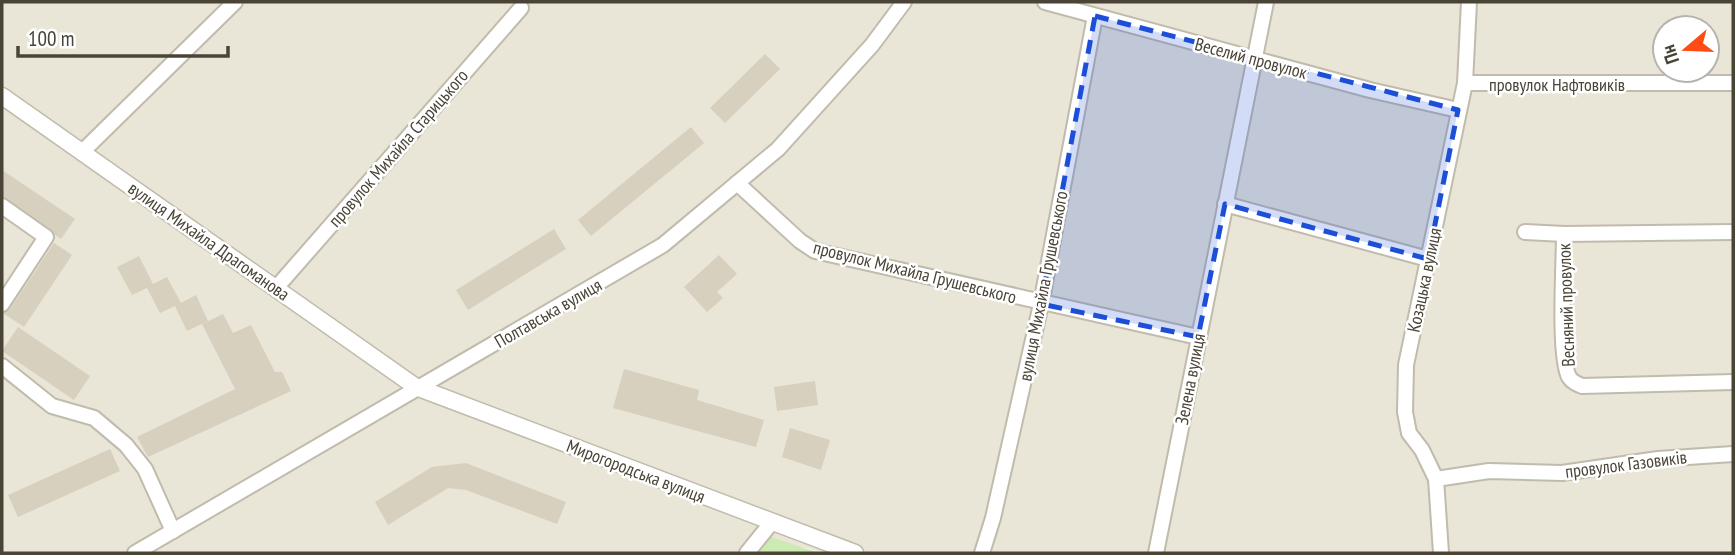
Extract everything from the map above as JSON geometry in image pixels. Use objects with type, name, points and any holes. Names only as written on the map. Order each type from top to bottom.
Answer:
[{"type":"street","points":[[82,152],[235,2]]},
{"type":"street","name":"Полтавська вулиця","points":[[135,553],[663,245],[778,149],[872,45],[904,2]]},
{"type":"street","name":"Веселий провулок","points":[[1045,2],[1254,59],[1458,110]]},
{"type":"street","name":"Зелена вулиця","points":[[1156,553],[1266,2]]},
{"type":"street","name":"Козацька вулиця","points":[[1441,553],[1436,480],[1422,450],[1409,433],[1405,412],[1406,365],[1465,83],[1469,2]]},
{"type":"street","name":"провулок Михайла Старицького","points":[[276,288],[521,8]]},
{"type":"street","name":"вулиця Михайла Грушевського","points":[[982,553],[993,518],[1041,304],[1095,16]]},
{"type":"street","name":"провулок Нафтовиків","points":[[1465,83],[1733,83]]},
{"type":"street","name":"вулиця Михайла Драгоманова","points":[[2,96],[416,387]]},
{"type":"street","name":"провулок Михайла Грушевського","points":[[737,183],[815,251],[1041,304],[1198,337]]},
{"type":"street","points":[[1224,204],[1428,259]]},
{"type":"street","points":[[2,206],[46,237],[2,304]]},
{"type":"street","name":"Весняний провулок","points":[[1525,232],[1733,232]]},
{"type":"street","name":"Весняний провулок","points":[[1564,234],[1565,346],[1568,375],[1574,383],[1582,386],[1733,382]]},
{"type":"street","points":[[2,366],[52,406],[94,418],[126,445],[145,469],[173,531]]},
{"type":"street","name":"Мирогородська вулиця","points":[[416,387],[855,553]]},
{"type":"street","name":"провулок Газовиків","points":[[1436,480],[1489,471],[1562,473],[1658,459],[1733,454]]},
{"type":"street","points":[[747,553],[772,522]]},
{"type":"highlighted area","points":[[1095,16],[1458,110],[1428,259],[1225,204],[1198,337],[1041,304]]},
{"type":"shaded area","points":[[2,2],[1733,2],[1733,553],[825,553],[761,536],[745,553],[2,553]]},
{"type":"green space","points":[[771,537],[819,553],[754,553]]},
{"type":"building","points":[[765,54],[780,69],[725,123],[710,108]]},
{"type":"building","points":[[691,127],[704,143],[591,236],[578,220]]},
{"type":"building","points":[[2,170],[75,219],[61,239],[2,197]]},
{"type":"building","points":[[554,229],[566,249],[468,310],[456,290]]},
{"type":"building","points":[[54,243],[72,255],[24,327],[3,313],[10,309]]},
{"type":"building","points":[[719,255],[737,274],[717,292],[723,298],[707,312],[684,287]]},
{"type":"building","points":[[139,256],[153,284],[167,277],[181,303],[196,295],[208,321],[187,331],[175,306],[160,313],[147,288],[132,295],[117,267]]},
{"type":"building","points":[[223,314],[233,333],[251,325],[275,372],[282,372],[291,391],[148,457],[137,437],[235,389],[202,324]]},
{"type":"building","points":[[18,327],[90,376],[74,400],[2,351]]},
{"type":"building","points":[[624,369],[699,390],[697,400],[764,420],[756,447],[613,408]]},
{"type":"building","points":[[815,381],[818,405],[777,411],[774,387]]},
{"type":"building","points":[[790,428],[830,440],[821,470],[782,457]]},
{"type":"building","points":[[110,449],[120,471],[18,517],[8,495]]},
{"type":"building","points":[[466,463],[566,502],[557,524],[466,490],[448,488],[388,525],[375,502],[432,467]]}]
